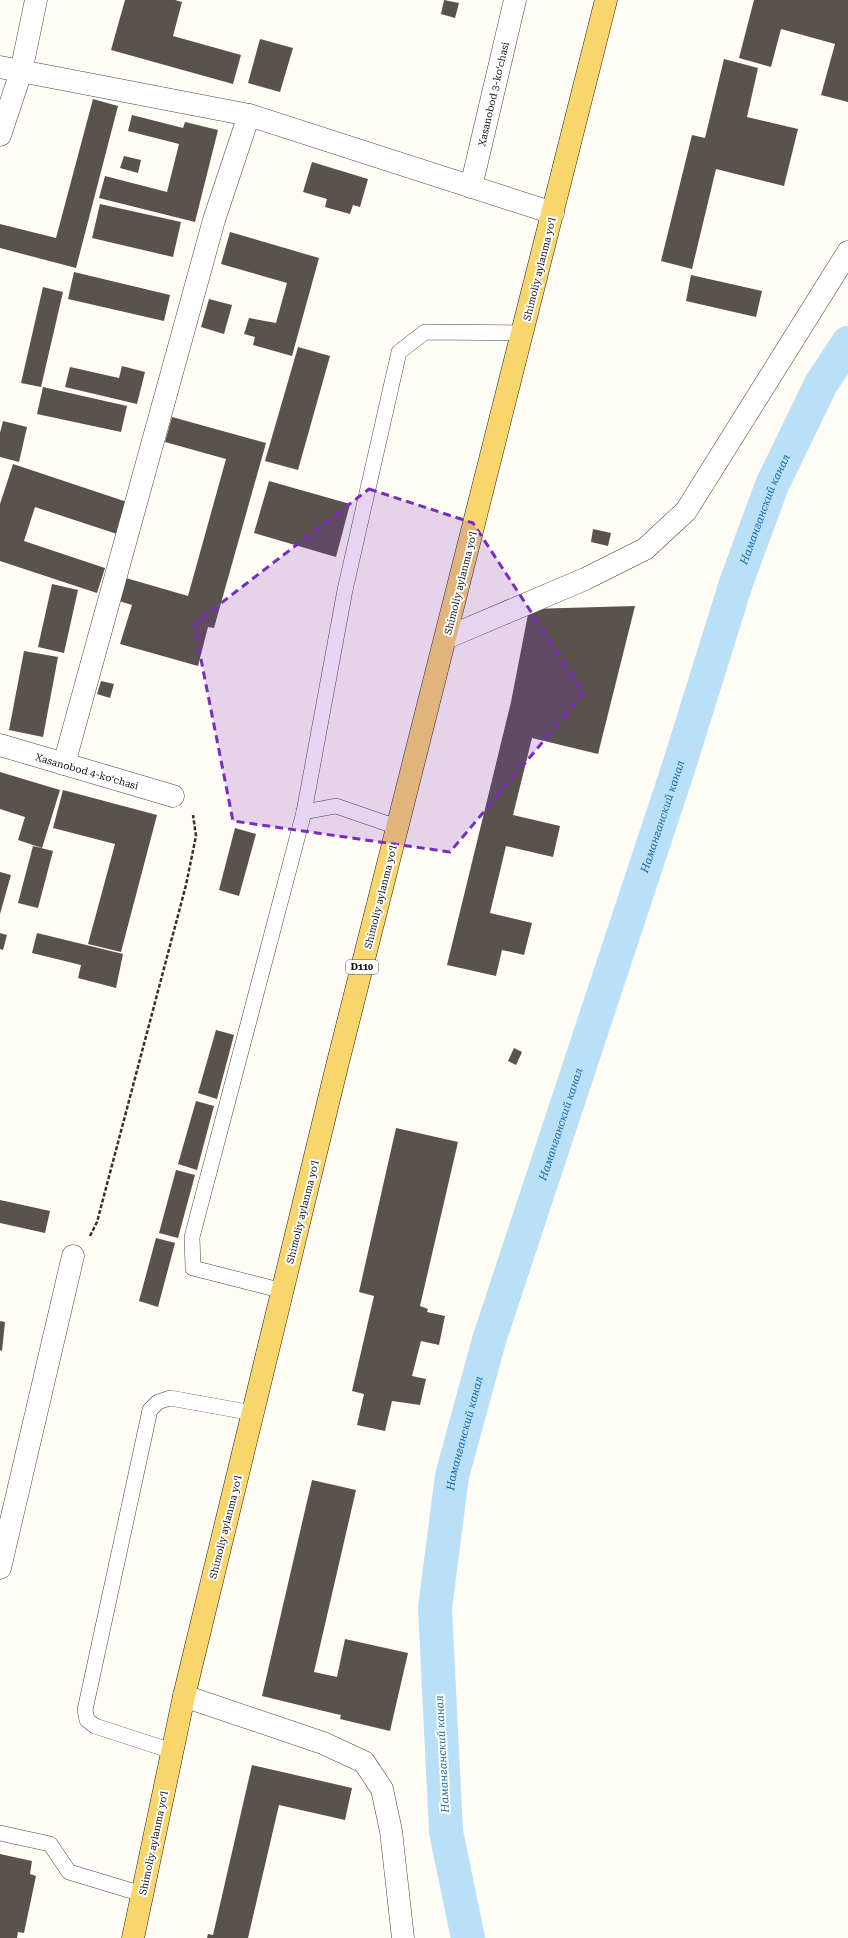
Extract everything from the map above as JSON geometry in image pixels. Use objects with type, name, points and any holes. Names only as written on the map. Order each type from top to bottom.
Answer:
[{"type":"main road","name":"Shimoliy aylanma yoʻl","points":[[132,1938],[184,1696],[337,1066],[606,0]]},
{"type":"street","points":[[0,135],[10,70],[36,0]]},
{"type":"street","name":"Xasanobod 3-koʻchasi","points":[[471,187],[515,0]]},
{"type":"street","points":[[10,70],[248,115],[553,213]]},
{"type":"street","points":[[64,764],[214,220],[248,115]]},
{"type":"street","points":[[446,638],[585,579],[645,549],[686,511],[848,252]]},
{"type":"street","name":"Xasanobod 4-koʻchasi","points":[[0,745],[173,796]]},
{"type":"street","points":[[0,1568],[73,1256]]},
{"type":"street","points":[[184,1696],[323,1743],[364,1762],[382,1789],[391,1832],[403,1938]]},
{"type":"lane","points":[[283,1291],[193,1268],[192,1237],[304,812],[345,590],[399,352],[425,332],[523,333]]},
{"type":"lane","points":[[304,812],[336,806],[398,827]]},
{"type":"lane","points":[[172,1751],[95,1726],[87,1720],[85,1710],[150,1410],[158,1402],[170,1398],[253,1413]]},
{"type":"lane","points":[[0,1833],[50,1844],[69,1872],[142,1894]]},
{"type":"path","points":[[73,1256],[89,1238],[97,1222],[186,885],[196,836],[193,815],[173,796]]},
{"type":"highlighted area","points":[[369,489],[473,523],[584,693],[450,852],[233,821],[194,624]]},
{"type":"building","points":[[125,0],[175,0],[182,2],[173,36],[241,55],[233,84],[111,50]]},
{"type":"building","points":[[444,0],[459,3],[455,18],[441,14]]},
{"type":"building","points":[[754,0],[848,0],[848,102],[821,95],[835,44],[781,29],[771,67],[739,58]]},
{"type":"building","points":[[260,39],[293,48],[280,92],[248,83]]},
{"type":"building","points":[[724,59],[758,68],[747,117],[798,129],[784,186],[716,169],[692,269],[661,261],[692,135],[705,138]]},
{"type":"building","points":[[93,99],[118,106],[76,268],[0,248],[0,224],[56,238]]},
{"type":"building","points":[[132,115],[183,128],[185,122],[218,130],[195,222],[99,198],[105,176],[167,192],[179,144],[128,131]]},
{"type":"building","points":[[124,156],[141,160],[138,173],[120,168]]},
{"type":"building","points":[[312,162],[368,179],[360,207],[353,205],[350,214],[325,207],[327,199],[303,192]]},
{"type":"building","points":[[100,204],[181,222],[173,257],[92,238]]},
{"type":"building","points":[[230,232],[319,258],[292,356],[253,345],[255,337],[244,334],[249,318],[276,323],[287,283],[221,264]]},
{"type":"building","points":[[74,272],[170,295],[164,321],[68,299]]},
{"type":"building","points":[[691,275],[762,291],[756,317],[686,301]]},
{"type":"building","points":[[43,287],[63,292],[41,387],[21,383]]},
{"type":"building","points":[[209,299],[232,305],[224,334],[201,327]]},
{"type":"building","points":[[298,347],[330,356],[298,470],[265,461]]},
{"type":"building","points":[[122,366],[145,372],[137,404],[65,387],[70,367],[119,378]]},
{"type":"building","points":[[43,387],[127,406],[121,432],[37,414]]},
{"type":"building","points":[[172,417],[266,443],[214,628],[208,627],[198,666],[120,644],[132,605],[119,601],[126,578],[188,596],[226,459],[165,442]]},
{"type":"building","points":[[3,421],[27,427],[19,462],[0,457],[0,433]]},
{"type":"building","points":[[13,464],[127,502],[117,534],[35,507],[24,541],[105,568],[97,593],[0,561],[0,504]]},
{"type":"building","points":[[269,481],[350,504],[336,557],[254,533]]},
{"type":"building","points":[[593,529],[611,533],[608,546],[591,542]]},
{"type":"building","points":[[52,584],[78,590],[64,653],[38,647]]},
{"type":"building","points":[[635,606],[598,754],[532,738],[513,815],[560,826],[553,857],[506,846],[490,913],[532,923],[524,955],[502,950],[496,976],[447,965],[511,702],[529,609]]},
{"type":"building","points":[[24,651],[58,657],[43,737],[9,730]]},
{"type":"building","points":[[101,681],[114,684],[110,698],[97,694]]},
{"type":"building","points":[[0,772],[60,790],[42,848],[18,840],[25,817],[0,809]]},
{"type":"building","points":[[63,790],[157,815],[121,952],[88,944],[115,844],[53,828]]},
{"type":"building","points":[[235,828],[256,834],[239,896],[219,890]]},
{"type":"building","points":[[33,846],[53,851],[38,908],[18,903]]},
{"type":"building","points":[[0,872],[11,875],[0,914]]},
{"type":"building","points":[[0,933],[7,935],[3,950],[0,949]]},
{"type":"building","points":[[37,933],[123,954],[116,988],[78,978],[81,965],[32,953]]},
{"type":"building","points":[[216,1030],[234,1035],[217,1099],[198,1093]]},
{"type":"building","points":[[514,1048],[522,1052],[516,1065],[508,1061]]},
{"type":"building","points":[[196,1101],[214,1106],[197,1170],[178,1164]]},
{"type":"building","points":[[396,1128],[458,1142],[420,1306],[428,1309],[427,1312],[445,1316],[439,1345],[421,1341],[412,1376],[426,1379],[420,1405],[392,1401],[385,1431],[357,1425],[364,1394],[352,1391],[374,1296],[359,1292]]},
{"type":"building","points":[[176,1170],[195,1175],[178,1238],[159,1233]]},
{"type":"building","points":[[0,1200],[50,1211],[45,1233],[0,1223]]},
{"type":"building","points":[[156,1238],[175,1243],[158,1307],[139,1301]]},
{"type":"building","points":[[0,1321],[5,1322],[2,1351],[0,1350]]},
{"type":"building","points":[[312,1480],[356,1490],[314,1672],[337,1677],[345,1639],[408,1653],[390,1731],[340,1719],[341,1715],[262,1696]]},
{"type":"building","points":[[252,1765],[352,1788],[345,1820],[279,1805],[248,1938],[207,1938],[208,1934],[213,1935]]},
{"type":"building","points":[[0,1854],[32,1861],[30,1874],[36,1876],[24,1933],[18,1932],[17,1938],[0,1938]]},
{"type":"waterway","name":"Наманганский канал","points":[[468,1938],[446,1832],[435,1608],[452,1476],[489,1340],[678,769],[736,583],[772,485],[821,384],[848,343]]}]
